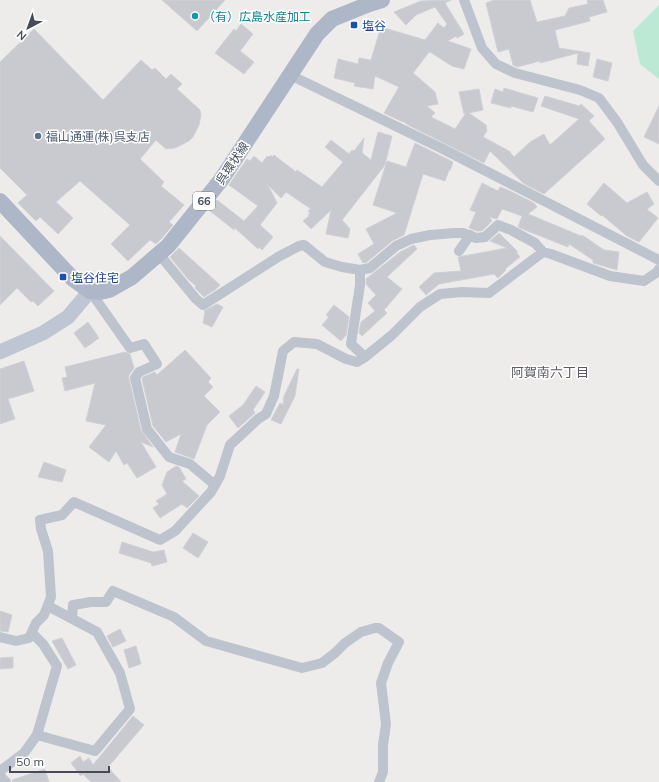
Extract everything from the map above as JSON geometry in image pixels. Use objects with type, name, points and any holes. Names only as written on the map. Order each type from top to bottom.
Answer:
[{"type":"main road","name":"呉環状線","points":[[90,291],[100,292],[109,290],[132,277],[168,246],[221,180],[317,34],[332,19],[382,0]]},
{"type":"main road","points":[[0,201],[73,279],[90,291]]},
{"type":"street","points":[[464,0],[482,48],[496,64],[515,73],[580,90],[599,98],[617,122],[642,165],[659,181]]},
{"type":"street","points":[[290,76],[443,149],[659,260]]},
{"type":"street","points":[[159,254],[196,299],[203,304],[278,257],[299,246],[304,245],[325,262],[360,270],[370,268],[396,246],[411,239],[430,235],[454,233],[470,235],[476,238],[485,236],[498,225],[535,243],[543,252],[610,276],[644,281],[658,272]]},
{"type":"street","points":[[459,251],[470,235]]},
{"type":"street","points":[[0,637],[16,641],[29,638],[36,623],[44,615],[48,606],[51,597],[48,551],[40,520],[62,515],[74,502],[160,540],[175,531],[211,492],[220,476],[230,445],[258,419],[266,414],[274,396],[283,350],[294,342],[317,344],[346,359],[357,362],[392,335],[420,307],[440,294],[462,292],[489,293],[543,252]]},
{"type":"street","points":[[360,270],[360,285],[351,344],[365,357]]},
{"type":"street","points":[[0,352],[43,333],[68,317],[90,291],[130,348],[144,344],[157,364],[139,372],[135,378],[147,429],[169,457],[190,464],[215,485]]},
{"type":"street","points":[[72,618],[73,605],[91,602],[106,602],[113,591],[174,617],[206,641],[302,668],[322,663],[335,653],[345,642],[361,632],[379,628],[399,642],[388,663],[381,683],[386,724],[383,745],[383,772],[379,782]]},
{"type":"street","points":[[37,735],[96,751],[130,710],[120,673],[97,632],[48,606]]},
{"type":"street","points":[[0,771],[24,753],[37,735],[57,666],[43,644],[32,633]]},
{"type":"street","points":[[0,776],[6,782]]},
{"type":"green space","points":[[659,5],[659,79],[640,64],[633,31]]},
{"type":"building","name":"（有）広島水産加工","points":[[162,0],[225,0],[197,31]]},
{"type":"building","points":[[451,0],[445,3],[464,34],[457,38],[456,36],[448,41],[471,49],[464,69],[452,66],[430,52],[413,73],[435,92],[438,104],[427,106],[435,113],[431,117],[455,129],[466,113],[464,114],[459,92],[479,89],[483,110],[469,113],[486,125],[487,131],[483,137],[509,151],[514,157],[530,142],[544,134],[550,145],[579,119],[541,106],[545,96],[579,106],[581,104],[594,116],[589,121],[605,139],[544,194],[523,183],[490,151],[484,163],[408,125],[403,121],[384,113],[399,87],[375,76],[373,89],[354,86],[355,83],[334,78],[338,59],[358,64],[359,58],[371,60],[381,27],[425,40],[438,23],[444,28],[447,24],[435,7],[416,15],[406,25],[394,12],[421,1]]},
{"type":"building","points":[[494,0],[530,0],[537,22],[565,16],[569,8],[588,4],[587,0],[603,0],[607,12],[589,17],[590,21],[555,30],[559,48],[590,53],[588,66],[577,64],[578,53],[540,63],[540,61],[517,67],[513,65],[509,49],[498,52],[486,3]]},
{"type":"building","points":[[241,24],[253,34],[240,51],[254,62],[244,74],[215,53],[234,29],[236,31]]},
{"type":"building","points":[[34,29],[103,100],[141,60],[152,70],[155,68],[166,79],[171,74],[182,84],[177,89],[200,110],[201,115],[199,125],[193,137],[189,141],[175,148],[166,149],[156,140],[140,159],[164,182],[161,186],[184,205],[169,222],[173,225],[156,244],[150,240],[128,261],[111,244],[130,225],[80,181],[56,202],[73,218],[58,234],[40,217],[36,221],[18,203],[27,195],[0,168],[0,62]]},
{"type":"building","points":[[597,59],[612,63],[608,81],[593,77]]},
{"type":"building","points":[[504,88],[538,98],[533,112],[511,106],[511,108],[491,103],[495,89],[503,92]]},
{"type":"building","points":[[659,106],[659,144],[644,137]]},
{"type":"building","points":[[378,132],[392,136],[385,165],[342,220],[350,229],[348,238],[326,234],[331,210],[311,229],[303,221],[309,216],[308,215],[310,213],[308,211],[311,209],[286,192],[281,198],[268,185],[277,203],[260,225],[273,237],[262,250],[259,247],[258,249],[235,228],[234,230],[209,210],[217,200],[244,221],[258,206],[229,185],[247,159],[250,161],[254,156],[262,163],[267,156],[269,157],[271,155],[272,157],[274,155],[296,172],[297,170],[322,187],[343,162],[325,147],[331,140],[349,154],[352,150],[354,151],[364,138],[362,153],[371,160]]},
{"type":"building","points":[[415,143],[453,162],[450,171],[449,170],[445,181],[423,174],[404,235],[392,241],[367,262],[363,263],[358,254],[374,244],[366,229],[397,213],[373,205],[387,161],[406,167]]},
{"type":"building","points":[[482,183],[498,191],[500,187],[508,190],[534,203],[537,207],[528,214],[581,236],[582,235],[604,250],[619,252],[617,270],[593,263],[593,260],[569,244],[568,247],[518,227],[522,216],[502,209],[497,219],[489,217],[492,221],[482,231],[469,228],[476,212],[470,210]]},
{"type":"building","points":[[604,183],[627,203],[647,192],[654,204],[647,209],[658,218],[639,242],[627,236],[587,204]]},
{"type":"building","points":[[499,233],[518,252],[516,252],[520,257],[505,269],[506,270],[498,278],[494,274],[439,284],[426,295],[419,287],[434,273],[461,271],[458,257],[507,248],[490,241]]},
{"type":"building","points":[[0,236],[54,291],[38,306],[33,301],[31,302],[17,288],[0,305]]},
{"type":"building","points":[[414,245],[417,249],[387,277],[402,289],[384,310],[387,313],[362,336],[359,333],[361,322],[375,311],[368,303],[376,295],[366,284],[366,279],[400,252]]},
{"type":"building","points":[[179,248],[220,285],[216,289],[204,297],[195,288],[196,286],[188,279],[170,257]]},
{"type":"building","points":[[217,304],[223,307],[212,327],[203,323],[204,311]]},
{"type":"building","points":[[334,305],[349,317],[346,335],[341,341],[322,325],[329,317],[326,315]]},
{"type":"building","points":[[88,322],[99,338],[85,348],[74,333]]},
{"type":"building","points":[[185,350],[211,378],[208,382],[213,387],[204,396],[220,412],[207,425],[194,459],[175,452],[181,434],[166,442],[153,426],[142,379],[143,377],[155,372],[157,375]]},
{"type":"building","points":[[125,352],[130,354],[134,368],[129,375],[129,379],[141,430],[153,447],[141,442],[156,467],[137,478],[127,463],[124,465],[116,451],[109,462],[89,447],[106,425],[86,421],[95,383],[65,391],[62,378],[67,377],[65,367]]},
{"type":"building","points":[[24,361],[34,391],[8,399],[15,419],[0,424],[0,369]]},
{"type":"building","points":[[297,369],[299,369],[295,396],[281,424],[271,420],[280,403],[283,405],[284,396]]},
{"type":"building","points":[[256,386],[265,392],[253,410],[255,413],[238,428],[229,416],[243,405]]},
{"type":"building","points":[[44,462],[66,470],[62,482],[38,477]]},
{"type":"building","points":[[176,466],[179,467],[186,479],[182,481],[199,496],[187,508],[182,504],[160,518],[153,508],[159,504],[156,501],[167,494],[162,485],[167,472]]},
{"type":"building","points":[[193,533],[208,542],[198,558],[183,548]]},
{"type":"building","points":[[122,542],[153,552],[164,550],[167,562],[152,566],[151,563],[119,553]]},
{"type":"building","points":[[0,611],[12,615],[8,632],[0,631]]},
{"type":"building","points":[[120,629],[126,641],[113,647],[107,636]]},
{"type":"building","points":[[62,638],[76,665],[68,669],[52,641]]},
{"type":"building","points":[[136,646],[141,664],[129,668],[124,650]]},
{"type":"building","points":[[13,657],[13,668],[0,669],[0,658]]},
{"type":"building","points":[[133,716],[144,725],[108,767],[121,782],[91,782],[83,774],[81,776],[71,763],[80,756],[83,762],[89,758],[93,765]]},
{"type":"building","points":[[45,769],[49,782],[13,782],[12,780]]},
{"type":"place","name":"（有）広島水産加工","points":[[195,16]]},
{"type":"place","name":"塩谷","points":[[354,25]]},
{"type":"place","name":"福山通運(株)呉支店","points":[[38,136]]},
{"type":"place","name":"塩谷住宅","points":[[63,277]]},
{"type":"district","name":"阿賀南六丁目","points":[[550,372]]}]
